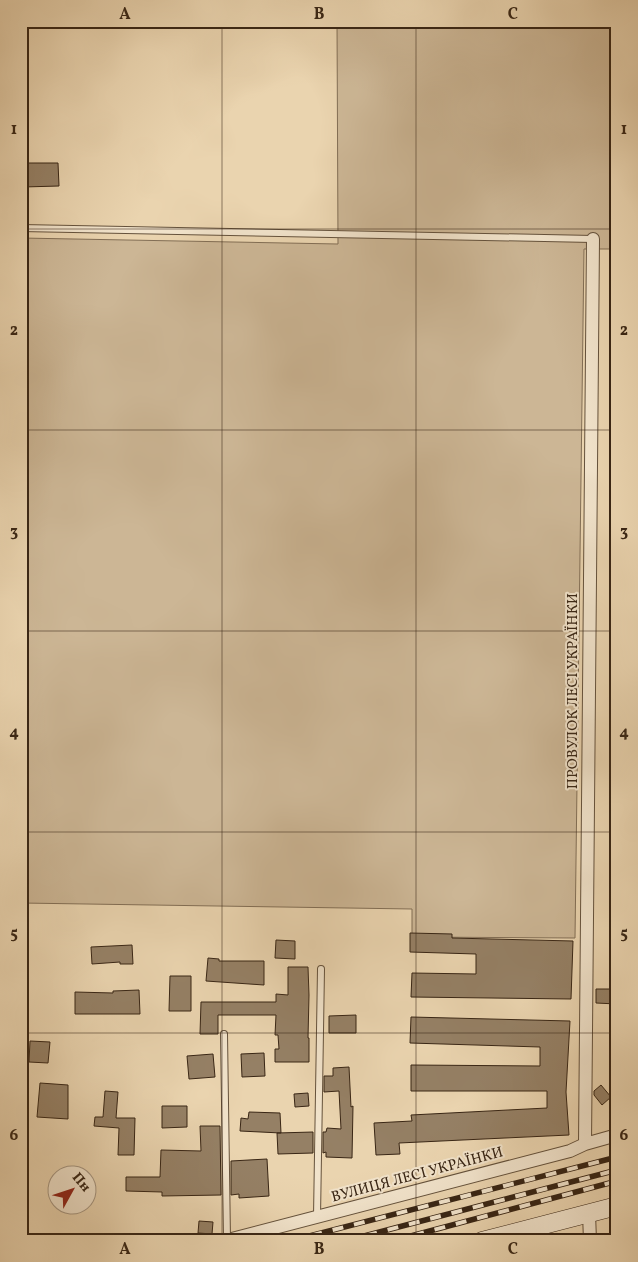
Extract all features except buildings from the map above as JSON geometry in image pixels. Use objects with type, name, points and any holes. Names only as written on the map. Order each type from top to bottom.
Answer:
[{"type":"street","name":"ПРОВУЛОК ЛЕСІ УКРАЇНКИ","points":[[585,1144],[593,239]]},
{"type":"street","name":"ВУЛИЦЯ ЛЕСІ УКРАЇНКИ","points":[[226,1240],[570,1151],[585,1144],[617,1136]]},
{"type":"street","points":[[482,1241],[514,1238],[589,1213],[617,1206]]},
{"type":"street","points":[[589,1213],[590,1241]]},
{"type":"lane","points":[[21,228],[593,239]]},
{"type":"lane","points":[[317,1217],[321,969]]},
{"type":"lane","points":[[224,1034],[226,1240]]},
{"type":"shaded area","points":[[337,21],[617,21],[617,249],[584,249],[575,938],[412,937],[412,909],[21,903],[21,238],[338,244]]},
{"type":"railway","points":[[290,1241],[617,1157]]},
{"type":"railway","points":[[345,1241],[617,1170]]},
{"type":"railway","points":[[392,1241],[617,1181]]}]
